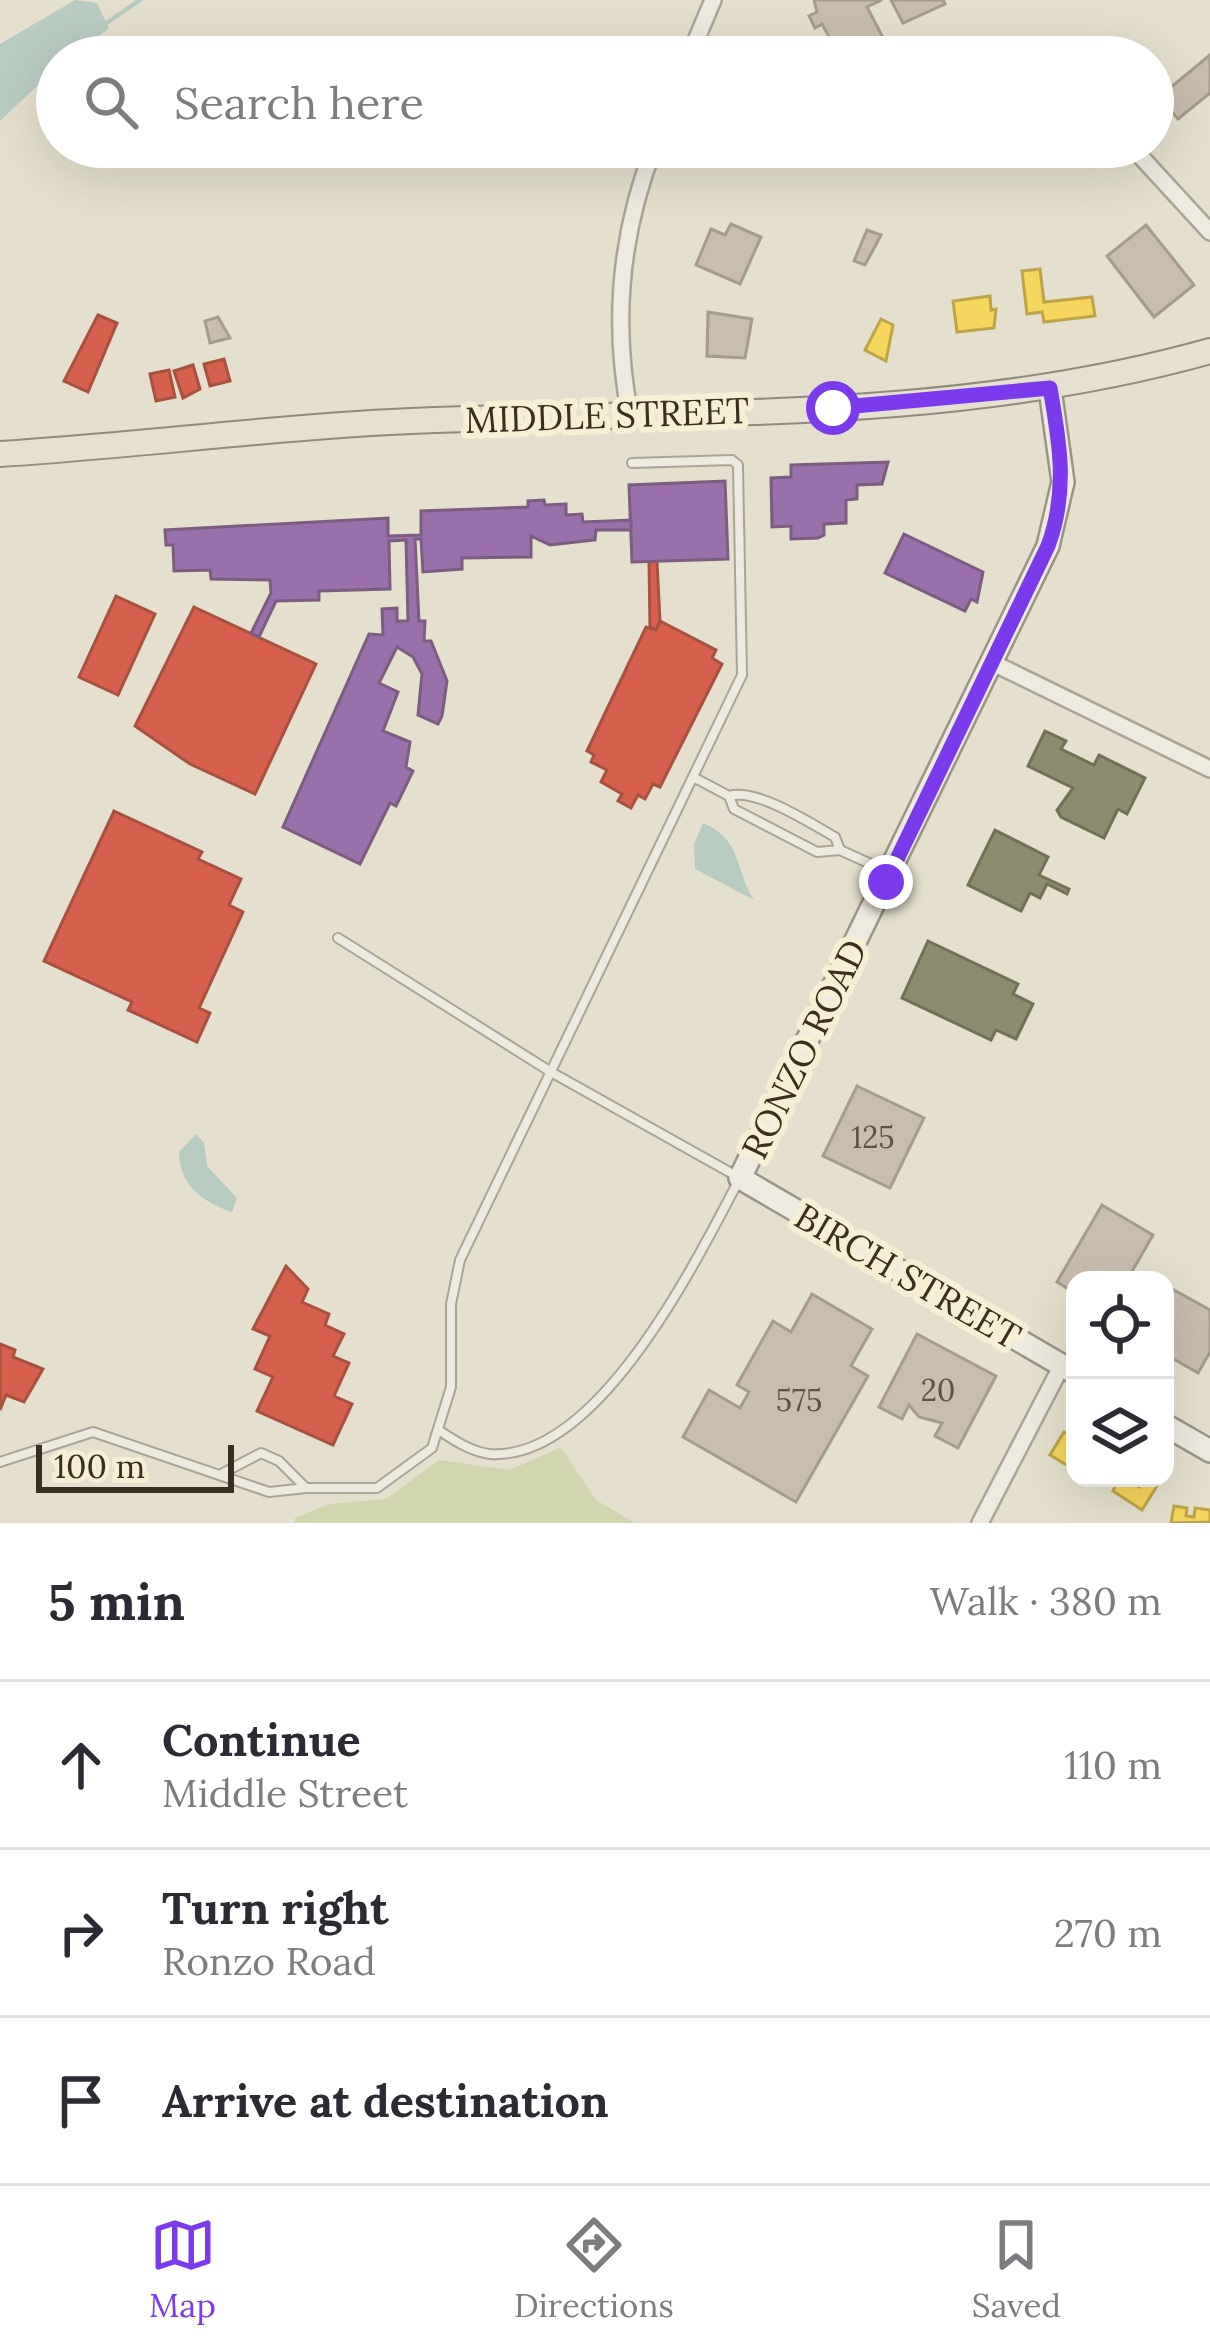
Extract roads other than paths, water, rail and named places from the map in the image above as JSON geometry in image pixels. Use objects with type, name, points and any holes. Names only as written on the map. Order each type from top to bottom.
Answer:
[{"type":"main road","name":"MIDDLE STREET","points":[[0,454],[325,426],[926,403],[1050,388],[1210,351]]},
{"type":"main road","name":"RONZO ROAD","points":[[740,1178],[1048,546],[1062,502],[1050,388]]},
{"type":"main road","name":"BIRCH STREET","points":[[740,1178],[1066,1367]]},
{"type":"main road","points":[[1174,1430],[1210,1450]]},
{"type":"street","points":[[698,36],[713,0]]},
{"type":"street","points":[[630,415],[621,272],[631,212],[647,168]]},
{"type":"street","points":[[1151,168],[1210,232]]},
{"type":"street","points":[[993,663],[1210,769]]},
{"type":"street","points":[[980,1523],[1066,1374]]},
{"type":"lane","points":[[0,1462],[93,1432],[269,1492],[377,1488],[427,1453],[440,1431],[454,1365],[451,1304],[460,1259],[742,675],[738,465],[732,460],[632,463]]},
{"type":"lane","points":[[693,777],[729,796],[745,793],[810,824],[835,837],[840,850]]},
{"type":"lane","points":[[729,796],[734,809],[817,852],[840,850],[891,873]]},
{"type":"lane","points":[[338,938],[551,1072],[740,1178],[632,1363],[586,1414],[497,1454],[467,1447],[440,1431]]},
{"type":"lane","points":[[223,1473],[262,1453],[279,1461],[306,1488]]},
{"type":"waterway","points":[[108,22],[140,0]]}]
